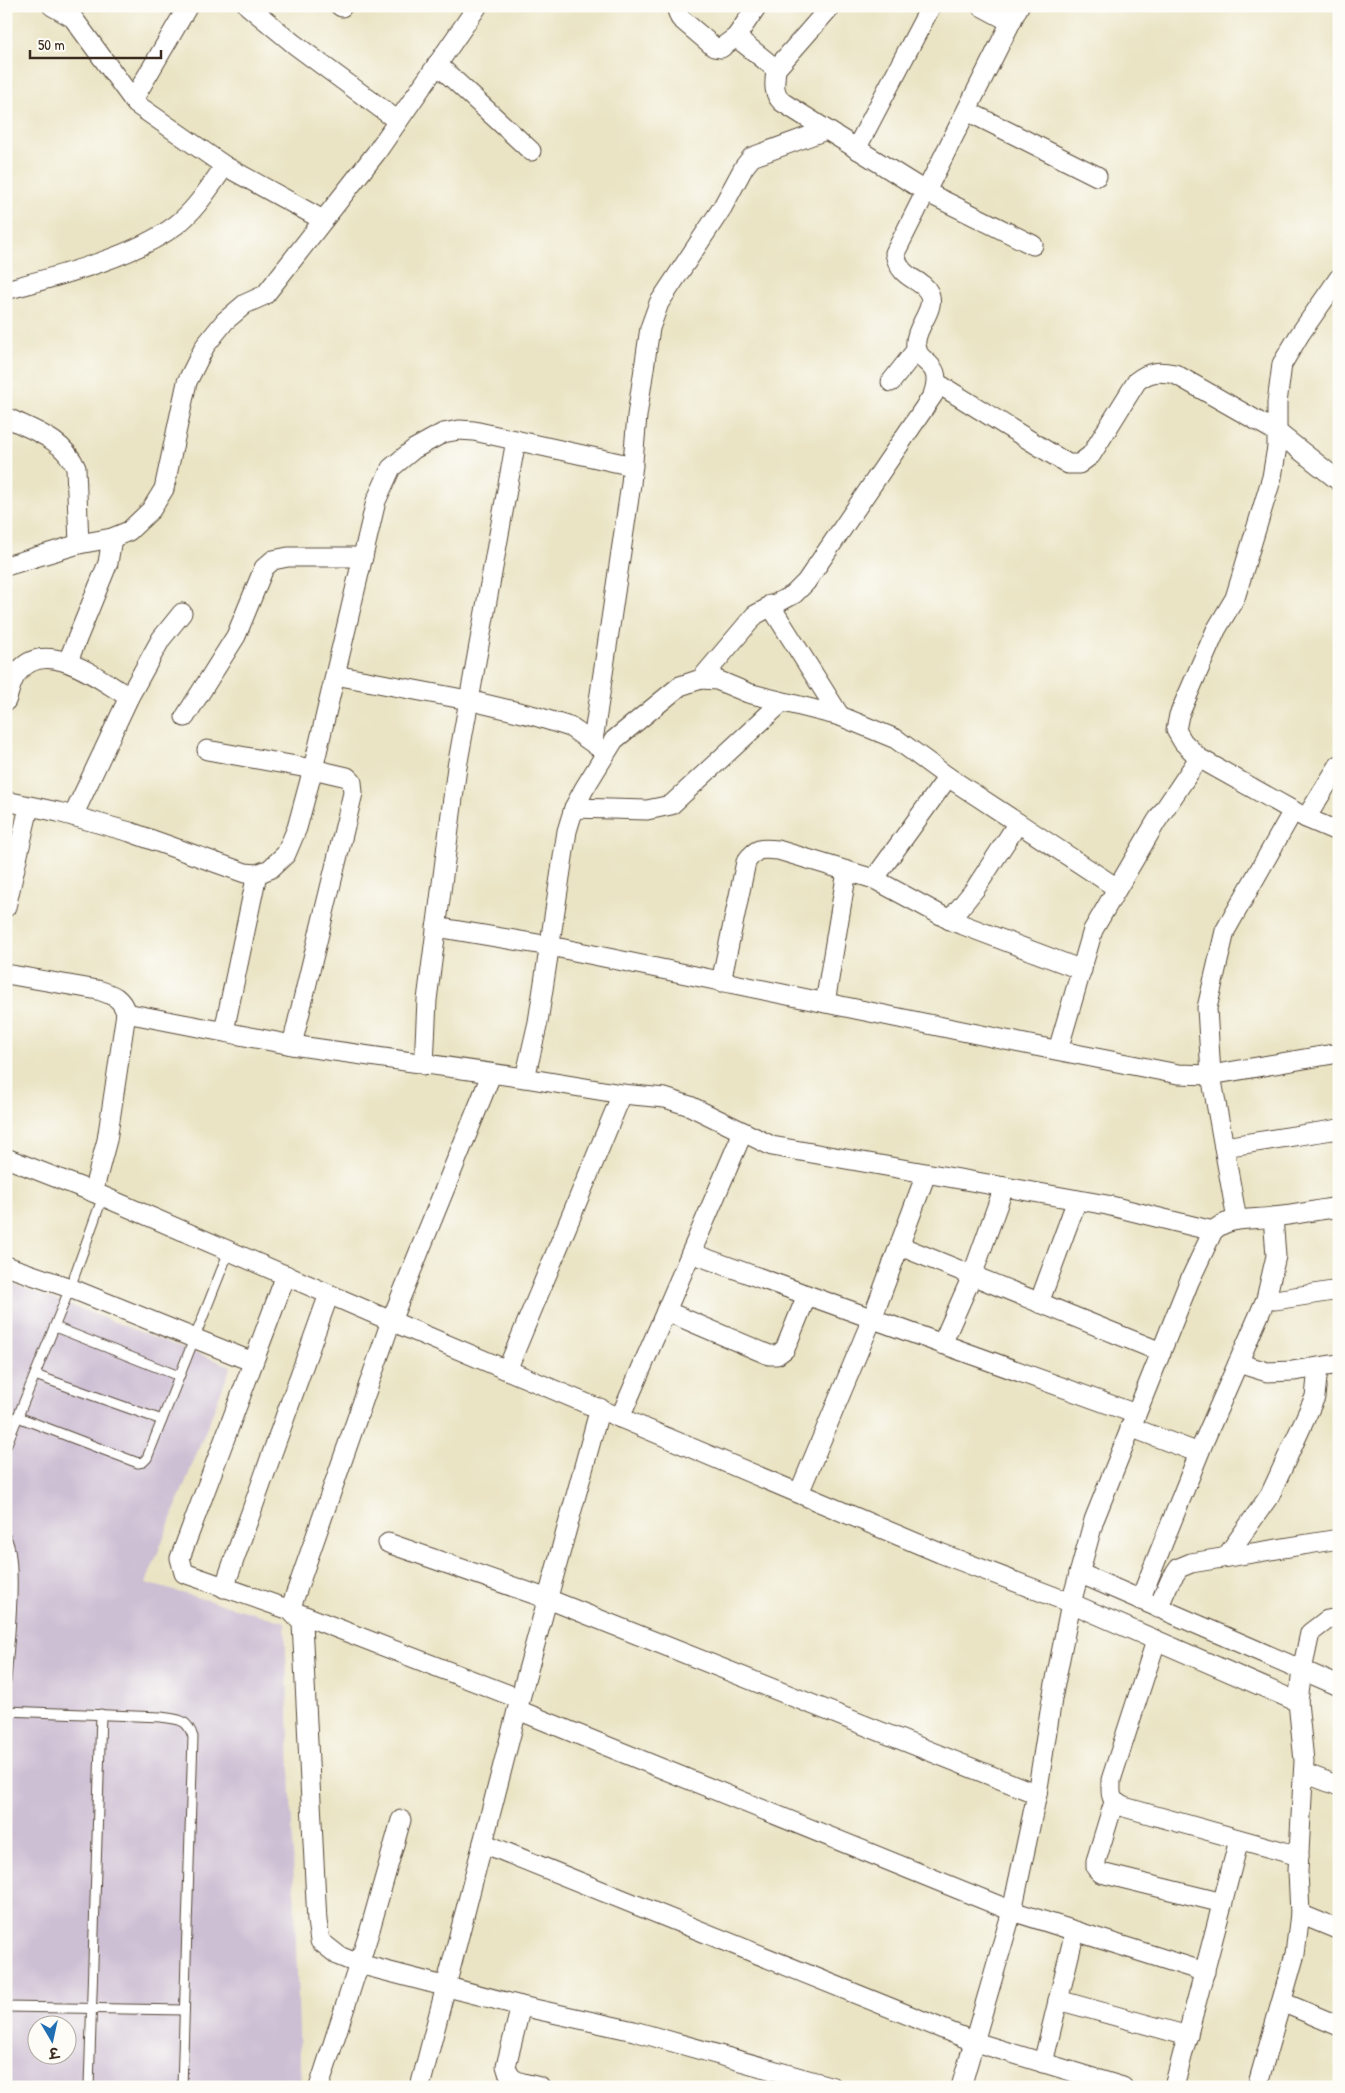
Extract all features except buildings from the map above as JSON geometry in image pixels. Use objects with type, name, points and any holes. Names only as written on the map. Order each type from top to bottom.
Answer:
[{"type":"street","points":[[52,6],[73,18],[136,104],[225,166],[323,220]]},
{"type":"street","points":[[133,100],[188,6]]},
{"type":"street","points":[[248,6],[294,44],[398,121]]},
{"type":"street","points":[[679,6],[680,18],[714,47],[721,48],[736,37],[757,6]]},
{"type":"street","points":[[831,6],[776,69],[774,86],[776,96],[782,102],[926,192],[1033,245]]},
{"type":"street","points":[[856,149],[931,6]]},
{"type":"street","points":[[701,679],[755,615],[770,605],[794,594],[806,582],[933,395],[937,383],[936,372],[918,353],[915,342],[918,329],[929,308],[930,298],[928,291],[900,269],[895,253],[1015,14],[981,6]]},
{"type":"street","points":[[6,566],[79,544],[112,538],[129,530],[151,510],[164,489],[187,382],[205,346],[225,321],[245,304],[265,295],[376,153],[477,7]]},
{"type":"street","points":[[736,37],[776,69]]},
{"type":"street","points":[[438,64],[531,151]]},
{"type":"street","points":[[967,111],[1097,176]]},
{"type":"street","points":[[525,1078],[538,1022],[567,830],[599,747],[637,416],[650,328],[659,303],[722,208],[744,167],[752,157],[826,130]]},
{"type":"street","points":[[6,290],[104,260],[151,239],[176,225],[188,213],[225,166]]},
{"type":"street","points":[[1339,278],[1300,334],[1282,364],[1278,383],[1277,432],[1272,478],[1235,598],[1216,630],[1179,715],[1176,730],[1182,742],[1199,758],[1300,814],[1339,832]]},
{"type":"street","points":[[892,382],[917,349]]},
{"type":"street","points":[[937,383],[1068,464],[1079,464],[1090,455],[1138,381],[1147,374],[1160,371],[1175,374],[1277,432],[1339,481]]},
{"type":"street","points":[[10,419],[55,441],[71,456],[76,468],[79,544]]},
{"type":"street","points":[[6,802],[74,816],[130,832],[245,873],[257,874],[270,869],[286,854],[297,828],[376,501],[391,468],[397,461],[443,433],[459,430],[474,431],[632,466]]},
{"type":"street","points":[[424,1064],[427,1000],[457,767],[516,440]]},
{"type":"street","points":[[68,661],[108,563],[112,538]]},
{"type":"street","points":[[185,716],[236,636],[268,562],[288,557],[363,558]]},
{"type":"street","points":[[770,605],[840,716]]},
{"type":"street","points":[[74,816],[129,697],[161,638],[182,612]]},
{"type":"street","points":[[6,700],[11,674],[32,662],[47,658],[68,661],[129,697]]},
{"type":"street","points":[[335,675],[468,700],[570,727],[599,747]]},
{"type":"street","points":[[599,747],[614,740],[680,686],[701,679],[717,680],[748,693],[840,716],[896,739],[948,777],[1117,888]]},
{"type":"street","points":[[574,808],[647,810],[671,805],[782,702]]},
{"type":"street","points":[[207,750],[313,768],[347,777],[352,782],[353,793],[292,1045]]},
{"type":"street","points":[[1058,1050],[1093,930],[1156,822],[1199,758]]},
{"type":"street","points":[[1236,1220],[1211,1075],[1208,1008],[1225,931],[1300,814],[1339,766]]},
{"type":"street","points":[[874,879],[948,777]]},
{"type":"street","points":[[6,907],[29,807]]},
{"type":"street","points":[[950,920],[975,889],[1018,823]]},
{"type":"street","points":[[721,982],[746,862],[754,851],[764,849],[778,850],[874,879],[950,920],[1082,970]]},
{"type":"street","points":[[825,1003],[847,871]]},
{"type":"street","points":[[224,1031],[257,874]]},
{"type":"street","points":[[436,927],[550,946],[1178,1074],[1211,1075],[1339,1053]]},
{"type":"street","points":[[6,974],[98,990],[111,994],[122,1002],[126,1014],[98,1194]]},
{"type":"street","points":[[126,1014],[292,1045],[491,1075],[525,1078],[622,1094],[665,1098],[690,1106],[772,1146],[1107,1204],[1213,1231]]},
{"type":"street","points":[[290,1610],[391,1321],[491,1075]]},
{"type":"street","points":[[507,1370],[622,1094]]},
{"type":"street","points":[[1224,1147],[1339,1129]]},
{"type":"street","points":[[620,1418],[743,1132]]},
{"type":"street","points":[[6,1158],[98,1194],[799,1494],[940,1553],[1071,1604],[1298,1702]]},
{"type":"street","points":[[799,1494],[872,1319],[926,1174]]},
{"type":"street","points":[[942,1344],[972,1276],[1004,1187]]},
{"type":"street","points":[[1039,1303],[1077,1200]]},
{"type":"street","points":[[961,2087],[1012,1911],[1037,1794],[1052,1699],[1071,1604],[1094,1520],[1189,1282],[1213,1231],[1218,1226],[1236,1220],[1273,1217],[1339,1207]]},
{"type":"street","points":[[1140,1600],[1199,1453],[1266,1299],[1276,1256],[1273,1217]]},
{"type":"street","points":[[900,1246],[1161,1352]]},
{"type":"street","points":[[691,1254],[942,1344],[1133,1420],[1199,1453]]},
{"type":"street","points":[[6,1266],[70,1288],[253,1362]]},
{"type":"street","points":[[286,1275],[180,1558],[184,1573],[290,1610],[1012,1911],[1205,1972]]},
{"type":"street","points":[[1266,1299],[1275,1300],[1339,1290]]},
{"type":"street","points":[[224,1588],[329,1294]]},
{"type":"street","points":[[666,1311],[769,1355],[777,1355],[785,1349],[806,1295]]},
{"type":"street","points":[[1238,1362],[1267,1372],[1318,1368],[1339,1364]]},
{"type":"street","points":[[1226,1557],[1270,1495],[1315,1398],[1318,1368]]},
{"type":"street","points":[[420,2087],[448,1986],[519,1704],[600,1408]]},
{"type":"street","points":[[1158,1608],[1170,1581],[1179,1568],[1191,1563],[1339,1539]]},
{"type":"street","points":[[388,1542],[548,1599],[1037,1794]]},
{"type":"street","points":[[1079,1573],[1339,1686]]},
{"type":"street","points":[[290,1610],[302,1623],[317,1921],[320,1941],[339,1956],[358,1964],[521,2006],[634,2032],[834,2087]]},
{"type":"street","points":[[1257,2087],[1295,1954],[1300,1914],[1299,1856],[1304,1773],[1298,1702],[1302,1670],[1310,1633],[1327,1620],[1339,1618]]},
{"type":"street","points":[[1156,1641],[1111,1780],[1111,1795],[1114,1802],[1096,1862],[1096,1868],[1101,1873],[1223,1903]]},
{"type":"street","points":[[1304,1773],[1339,1786]]},
{"type":"street","points":[[1114,1802],[1124,1807],[1299,1856]]},
{"type":"street","points":[[319,2087],[401,1820]]},
{"type":"street","points":[[1174,2087],[1240,1840]]},
{"type":"street","points":[[483,1843],[974,2042],[1123,2087]]},
{"type":"street","points":[[1300,1914],[1339,1930]]},
{"type":"street","points":[[1043,2063],[1075,1930]]},
{"type":"street","points":[[1058,2000],[1188,2036]]},
{"type":"street","points":[[1282,2002],[1339,2026]]},
{"type":"street","points":[[521,2006],[506,2066],[506,2081],[512,2079],[540,2087]]},
{"type":"lane","points":[[6,1446],[70,1288],[98,1194]]},
{"type":"lane","points":[[18,1417],[138,1463],[143,1462],[147,1458],[229,1250]]},
{"type":"lane","points":[[55,1326],[179,1376]]},
{"type":"lane","points":[[35,1375],[162,1420]]},
{"type":"lane","points":[[6,1538],[10,1544],[13,1566],[6,1681]]},
{"type":"lane","points":[[6,1711],[161,1717],[183,1721],[189,1725],[193,1737],[182,2087]]},
{"type":"lane","points":[[89,2087],[101,1714]]},
{"type":"lane","points":[[6,2007],[184,2010]]},
{"type":"shaded area","points":[[6,1281],[231,1366],[146,1583],[285,1622],[301,2087],[6,2087]]}]
